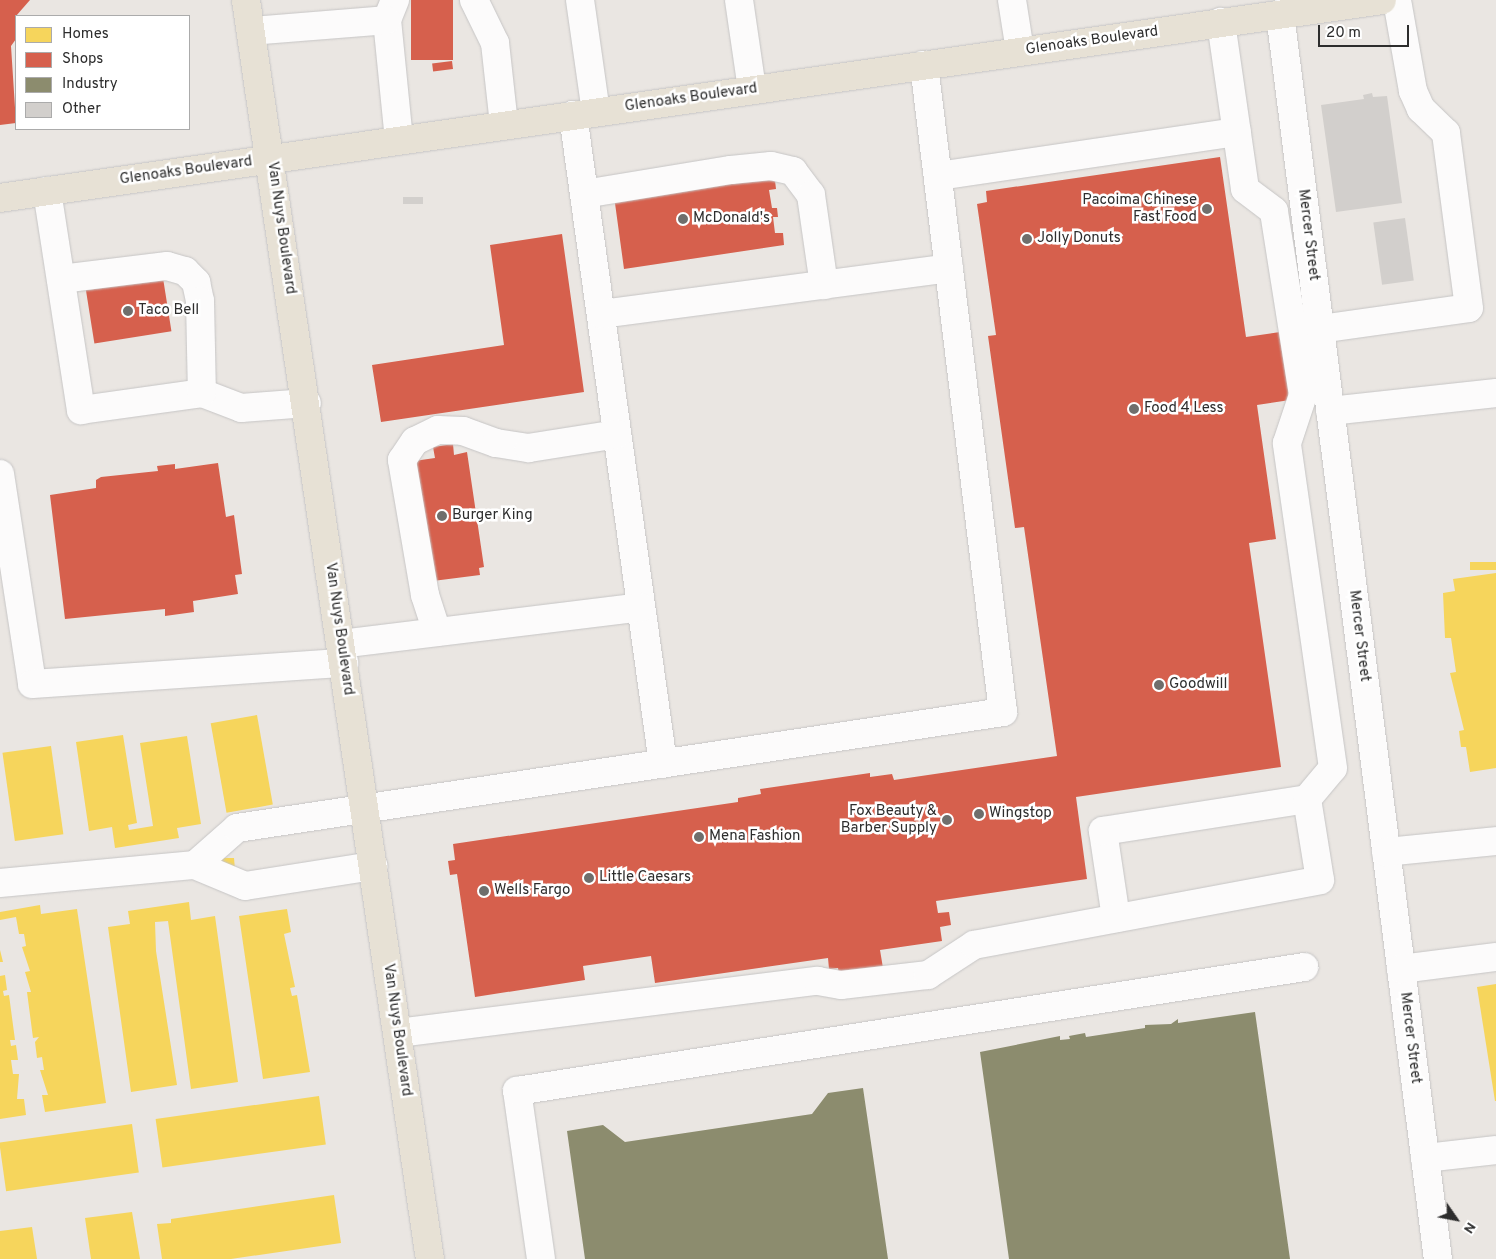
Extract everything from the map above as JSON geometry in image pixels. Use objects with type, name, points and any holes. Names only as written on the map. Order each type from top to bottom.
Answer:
[{"type":"main road","name":"Van Nuys Boulevard","points":[[246,0],[307,403],[430,1259]]},
{"type":"main road","name":"Glenoaks Boulevard","points":[[0,198],[504,124],[1382,0]]},
{"type":"street","points":[[474,0],[495,42],[504,124]]},
{"type":"street","points":[[580,0],[584,114],[584,194],[663,764]]},
{"type":"street","points":[[739,0],[752,89]]},
{"type":"street","points":[[1012,0],[1020,51]]},
{"type":"street","points":[[1320,329],[1469,308],[1446,133],[1421,108],[1414,91],[1397,0]]},
{"type":"street","points":[[251,31],[391,10],[399,140]]},
{"type":"street","name":"Mercer Street","points":[[1280,14],[1438,1259]]},
{"type":"street","points":[[1116,918],[1103,831],[1307,799],[1333,768],[1288,443],[1303,395],[1274,211],[1246,189],[1221,22]]},
{"type":"street","points":[[195,865],[237,828],[1004,712],[924,64]]},
{"type":"street","points":[[938,176],[1237,132]]},
{"type":"street","points":[[584,194],[731,170],[771,166],[793,171],[812,195],[824,284]]},
{"type":"street","points":[[47,191],[82,410],[202,393],[241,408],[307,403]]},
{"type":"street","points":[[61,279],[167,266],[185,271],[196,282],[200,301],[202,393]]},
{"type":"street","points":[[600,314],[950,268]]},
{"type":"street","points":[[1330,411],[1496,393]]},
{"type":"street","points":[[437,632],[425,595],[402,460],[415,441],[438,430],[463,430],[496,443],[529,448],[617,434]]},
{"type":"street","points":[[0,474],[32,684],[343,654],[437,632],[642,607]]},
{"type":"street","points":[[398,1033],[818,981],[841,985],[928,975],[974,945],[1320,880],[1307,799]]},
{"type":"street","points":[[1386,852],[1496,841]]},
{"type":"street","points":[[0,883],[195,865],[245,886],[373,866]]},
{"type":"street","points":[[1402,969],[1496,957]]},
{"type":"street","points":[[541,1259],[517,1091],[1304,967]]},
{"type":"street","points":[[1425,1158],[1496,1150]]},
{"type":"building: Homes","points":[[1470,562],[1496,562],[1496,570],[1470,570]]},
{"type":"building: Homes","points":[[1496,573],[1496,768],[1470,772],[1466,747],[1461,747],[1459,731],[1464,730],[1450,673],[1456,672],[1451,638],[1445,638],[1443,593],[1455,591],[1453,579]]},
{"type":"building: Homes","points":[[257,715],[273,805],[227,813],[211,723]]},
{"type":"building: Homes","points":[[123,735],[137,823],[128,825],[129,830],[153,826],[140,743],[187,736],[201,824],[177,828],[179,838],[115,848],[112,827],[89,831],[76,742]]},
{"type":"building: Homes","points":[[51,746],[63,834],[15,841],[2,753]]},
{"type":"building: Homes","points":[[219,858],[234,858],[235,870],[222,873]]},
{"type":"building: Homes","points":[[189,902],[191,920],[215,916],[238,1082],[191,1089],[168,921],[155,922],[156,951],[177,1085],[131,1092],[108,927],[130,924],[128,911]]},
{"type":"building: Homes","points":[[40,905],[41,914],[77,909],[106,1103],[45,1112],[42,1095],[48,1095],[40,1070],[44,1070],[42,1057],[37,1058],[35,1042],[39,1037],[33,1038],[27,992],[31,992],[25,972],[30,971],[22,947],[26,946],[24,934],[19,934],[16,917],[0,920],[0,912]]},
{"type":"building: Homes","points":[[287,909],[291,932],[284,934],[295,987],[290,988],[292,996],[297,995],[310,1072],[263,1079],[239,916]]},
{"type":"building: Homes","points":[[0,950],[3,962],[0,962]]},
{"type":"building: Homes","points":[[5,975],[7,990],[3,991],[4,996],[9,995],[15,1040],[10,1040],[11,1046],[16,1045],[18,1060],[11,1060],[13,1074],[19,1074],[17,1099],[24,1099],[26,1115],[0,1119],[0,976]]},
{"type":"building: Homes","points":[[1496,984],[1496,1101],[1495,1101],[1477,987]]},
{"type":"building: Homes","points":[[319,1096],[326,1145],[162,1167],[156,1119]]},
{"type":"building: Homes","points":[[132,1124],[139,1173],[6,1191],[0,1143]]},
{"type":"building: Homes","points":[[334,1195],[341,1243],[231,1259],[162,1259],[157,1224],[171,1223],[171,1219]]},
{"type":"building: Homes","points":[[132,1212],[140,1259],[91,1259],[85,1218]]},
{"type":"building: Homes","points":[[32,1227],[37,1259],[0,1259],[0,1231]]},
{"type":"building: Shops","points":[[0,0],[30,0],[15,15],[15,40],[11,46],[15,123],[0,125]]},
{"type":"building: Shops","points":[[411,0],[453,0],[453,60],[411,60]]},
{"type":"building: Shops","points":[[452,61],[453,69],[433,71],[432,63]]},
{"type":"building: Shops","points":[[1220,157],[1246,337],[1280,332],[1290,400],[1257,405],[1276,539],[1249,543],[1281,767],[1076,797],[1087,879],[936,901],[938,913],[949,912],[951,925],[940,927],[942,941],[880,950],[883,968],[839,974],[838,968],[829,969],[828,958],[655,983],[651,956],[583,966],[585,980],[475,997],[457,874],[450,875],[448,861],[455,860],[453,844],[738,802],[738,798],[761,794],[760,789],[870,773],[870,777],[892,774],[894,780],[1057,756],[1024,527],[1015,528],[988,336],[996,335],[977,204],[987,202],[986,191]]},
{"type":"building: Shops","points":[[774,172],[776,189],[769,190],[772,208],[777,208],[778,217],[773,217],[775,233],[783,233],[784,245],[624,269],[614,196]]},
{"type":"building: Shops","points":[[562,234],[584,392],[381,422],[372,365],[504,345],[490,245]]},
{"type":"building: Shops","name":"Taco Bell","points":[[163,278],[171,331],[94,344],[86,290]]},
{"type":"building: Shops","name":"Burger King","points":[[453,444],[454,455],[467,452],[484,567],[479,568],[480,575],[425,582],[407,462],[435,458],[433,447]]},
{"type":"building: Shops","points":[[218,463],[226,517],[234,515],[242,574],[235,575],[238,594],[193,601],[194,612],[165,616],[165,609],[65,619],[50,495],[96,488],[96,480],[101,477],[158,471],[157,466],[175,464],[175,469]]},
{"type":"building: Industry","points":[[1255,1012],[1290,1259],[1009,1259],[980,1052],[1060,1036],[1060,1040],[1070,1039],[1069,1036],[1085,1033],[1086,1037],[1145,1028],[1145,1025],[1171,1024],[1178,1019],[1178,1023]]},
{"type":"building: Industry","points":[[863,1088],[888,1259],[585,1259],[567,1131],[603,1125],[625,1142],[812,1114],[828,1093]]},
{"type":"building: Other","points":[[1372,93],[1373,97],[1387,96],[1402,203],[1336,212],[1321,105],[1364,99],[1363,95]]},
{"type":"building: Other","points":[[403,197],[423,197],[423,204],[403,204]]},
{"type":"building: Other","points":[[1405,218],[1414,280],[1382,285],[1373,222]]},
{"type":"place","name":"Pacoima Chinese Fast Food","points":[[1207,209]]},
{"type":"place","name":"McDonald's","points":[[683,219]]},
{"type":"place","name":"Jolly Donuts","points":[[1027,239]]},
{"type":"place","name":"Taco Bell","points":[[128,311]]},
{"type":"place","name":"Food 4 Less","points":[[1134,409]]},
{"type":"place","name":"Burger King","points":[[442,516]]},
{"type":"place","name":"Goodwill","points":[[1159,685]]},
{"type":"place","name":"Wingstop","points":[[979,814]]},
{"type":"place","name":"Fox Beauty & Barber Supply","points":[[947,820]]},
{"type":"place","name":"Mena Fashion","points":[[699,837]]},
{"type":"place","name":"Little Caesars","points":[[589,878]]},
{"type":"place","name":"Wells Fargo","points":[[484,891]]}]
